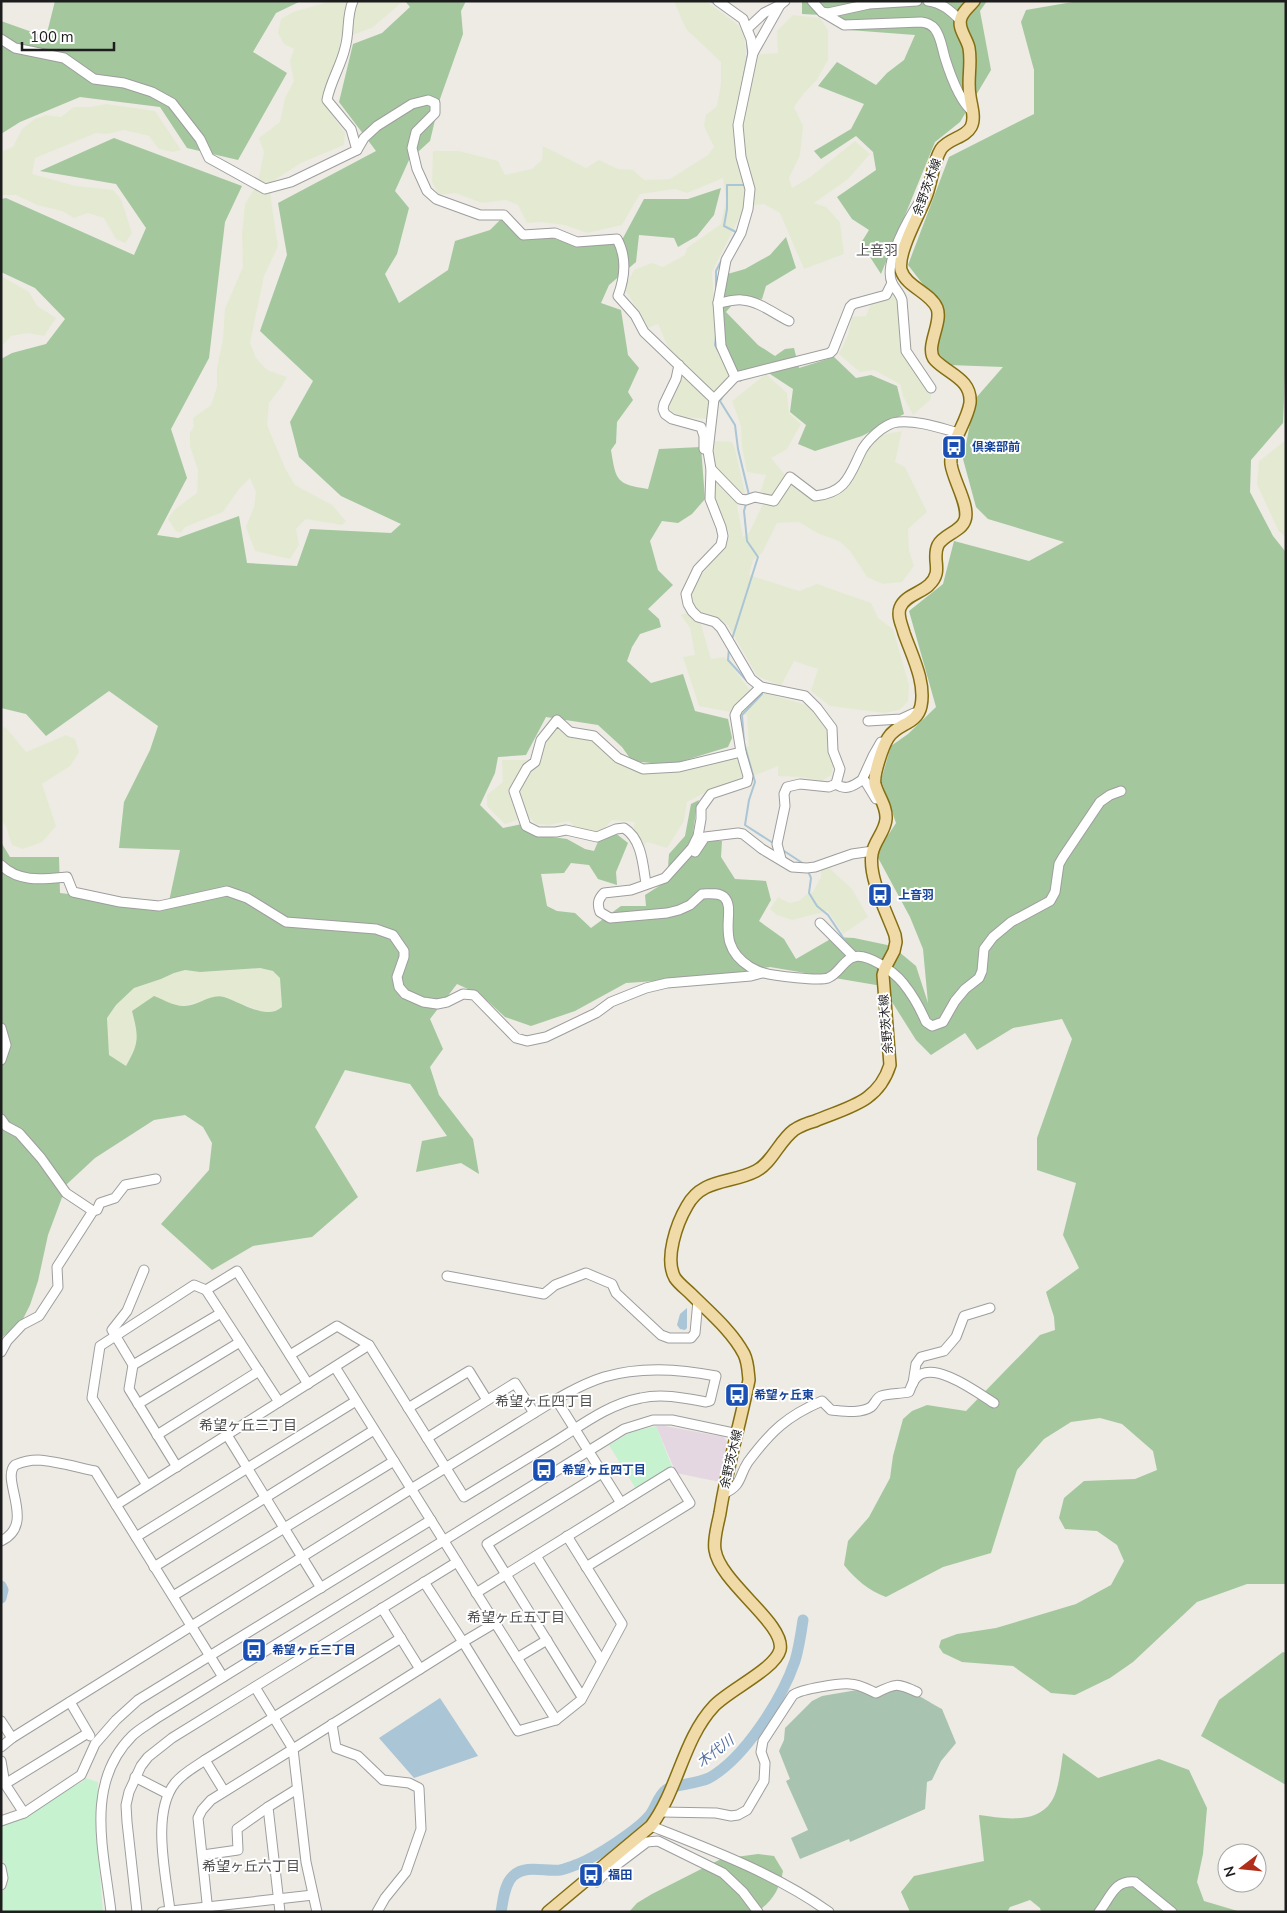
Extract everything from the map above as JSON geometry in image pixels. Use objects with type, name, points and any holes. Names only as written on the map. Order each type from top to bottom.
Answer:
[{"type":"main road","points":[[973,112],[969,93],[969,45],[961,28],[960,20],[974,1]]},
{"type":"main road","name":"余野茨木線","points":[[918,713],[921,703],[920,681],[900,621],[899,610],[902,603],[927,587],[935,579],[938,545],[944,538],[962,525],[966,518],[966,510],[950,460],[970,405],[968,389],[962,380],[932,356],[939,318],[938,310],[933,301],[905,278],[901,270],[901,262],[910,233],[927,196],[937,157],[942,146],[970,129],[973,124],[973,112]]},
{"type":"main road","points":[[885,823],[885,808],[874,780],[887,738],[894,731],[916,718],[918,713]]},
{"type":"main road","name":"余野茨木線","points":[[548,1912],[652,1826],[662,1812],[695,1735],[714,1706],[725,1695],[767,1667],[780,1649],[779,1640],[774,1628],[727,1576],[719,1563],[715,1550],[723,1494],[749,1380],[748,1366],[744,1353],[728,1333],[675,1277],[670,1256],[674,1236],[687,1206],[700,1190],[710,1184],[753,1173],[760,1169],[766,1164],[778,1146],[796,1128],[867,1098],[879,1088],[886,1078],[890,1065],[883,990],[884,968],[894,951],[896,942],[872,870],[872,850],[885,823]]},
{"type":"street","points":[[353,1],[348,12],[346,47],[327,100],[351,129],[357,150]]},
{"type":"street","points":[[718,1],[743,19],[748,28],[753,53]]},
{"type":"street","points":[[812,1],[822,12],[844,25],[921,22],[930,24],[939,36],[946,61],[965,106],[973,112]]},
{"type":"street","points":[[822,12],[828,13],[869,4],[917,1]]},
{"type":"street","points":[[928,1],[937,2],[948,8],[960,20]]},
{"type":"street","points":[[748,28],[764,13],[783,3]]},
{"type":"street","points":[[735,376],[721,346],[718,303],[726,260],[741,234],[748,209],[750,189],[741,158],[738,125],[753,53],[783,3]]},
{"type":"street","points":[[1,40],[15,48],[64,58],[94,79],[124,84],[152,92],[172,103],[200,139],[209,158],[265,189],[291,182],[357,150],[364,138],[377,126],[412,104],[428,100],[435,103],[435,113],[416,132],[412,148],[417,170],[427,191],[436,199],[480,215],[504,215],[523,235],[555,233],[577,242],[617,239],[622,248],[624,260],[622,284],[618,296],[636,315],[644,332],[714,399]]},
{"type":"street","points":[[927,196],[922,198],[902,230],[890,264],[892,283],[902,300],[906,351],[931,388]]},
{"type":"street","points":[[836,784],[840,769],[832,751],[832,728],[817,708],[805,696],[761,687],[750,678],[721,628],[715,622],[698,617],[688,604],[686,594],[698,569],[721,545],[723,536],[710,499],[711,465],[708,451],[714,399],[735,376],[830,353],[833,350],[850,307],[853,304],[886,294],[892,283]]},
{"type":"street","points":[[718,303],[747,300],[765,307],[774,314],[789,321]]},
{"type":"street","points":[[679,364],[676,379],[664,404],[666,414],[672,418],[701,427],[704,436],[705,454],[711,465],[740,499],[746,500],[755,497],[774,501],[790,477],[816,496],[827,495],[839,488],[850,477],[861,451],[879,431],[888,425],[898,422],[913,423],[959,433]]},
{"type":"street","points":[[761,687],[738,709],[735,715],[741,752],[749,780],[742,785],[717,791],[705,800],[701,808],[698,836],[692,848],[665,878],[631,890],[604,893],[599,898],[598,905],[600,912],[610,918],[658,914],[679,910],[702,894],[720,894],[727,903],[727,932],[729,942],[736,957],[762,973]]},
{"type":"street","points":[[868,721],[901,719],[918,713]]},
{"type":"street","points":[[646,884],[638,845],[635,838],[624,828],[616,829],[597,837],[566,830],[538,832],[526,826],[514,791],[527,768],[535,762],[541,740],[557,720],[570,732],[594,736],[618,758],[643,769],[679,767],[741,752]]},
{"type":"street","points":[[836,784],[841,788],[847,788],[862,780],[883,739],[887,738]]},
{"type":"street","points":[[862,780],[865,781],[876,798],[882,820],[885,823]]},
{"type":"street","points":[[781,859],[777,844],[785,806],[784,794],[787,787],[800,784],[829,787],[836,784]]},
{"type":"street","points":[[1,865],[14,874],[29,879],[67,877],[73,892],[120,902],[159,906],[227,892],[247,898],[286,922],[376,929],[393,934],[404,950],[404,957],[397,978],[399,988],[405,994],[423,1002],[437,1004],[447,1002],[463,994],[474,995],[516,1038],[527,1041],[546,1037],[596,1013],[611,1002],[646,988],[667,983],[751,976],[762,973],[827,978],[854,957],[865,956],[902,982],[926,1022],[932,1026],[943,1022],[955,1001],[965,989],[979,978],[982,971],[984,949],[993,936],[1011,922],[1050,901],[1054,892],[1059,864],[1063,857],[1100,802],[1110,795],[1121,791]]},
{"type":"street","points":[[677,864],[696,852],[705,837],[738,833],[743,834],[762,849],[792,867],[807,868],[866,850],[872,850]]},
{"type":"street","points":[[820,923],[854,957]]},
{"type":"street","points":[[1,1028],[6,1045],[1,1060]]},
{"type":"street","points":[[1,1120],[6,1126],[20,1133],[66,1193],[93,1211]]},
{"type":"street","points":[[1,1352],[7,1341],[22,1326],[39,1316],[58,1287],[56,1267],[100,1203],[115,1198],[125,1185],[156,1179]]},
{"type":"street","points":[[144,1270],[127,1311],[112,1330],[133,1365],[129,1389],[176,1467]]},
{"type":"street","points":[[206,1290],[237,1271],[308,1384]]},
{"type":"street","points":[[447,1276],[544,1294],[555,1285],[586,1272],[612,1284],[616,1293],[661,1335],[669,1338],[691,1338],[695,1333],[698,1301]]},
{"type":"street","points":[[147,1485],[92,1398],[100,1346],[194,1286],[206,1290],[279,1402]]},
{"type":"street","points":[[912,1384],[916,1364],[920,1358],[944,1351],[956,1336],[964,1316],[990,1308]]},
{"type":"street","points":[[133,1365],[221,1312]]},
{"type":"street","points":[[1,1747],[12,1738],[191,1626],[302,1558],[411,1489],[445,1468],[534,1413],[556,1399],[582,1384],[605,1376],[628,1372],[683,1370],[716,1376],[710,1401],[675,1397],[643,1397],[608,1409],[464,1498],[445,1468],[369,1345],[337,1326],[290,1355]]},
{"type":"street","points":[[138,1404],[240,1342]]},
{"type":"street","points":[[116,1505],[369,1345]]},
{"type":"street","points":[[335,1367],[556,1720]]},
{"type":"street","points":[[157,1435],[258,1371]]},
{"type":"street","points":[[408,1408],[469,1371],[487,1400]]},
{"type":"street","points":[[723,1494],[735,1488],[747,1464],[769,1436],[788,1418],[822,1401],[831,1410],[860,1411],[871,1407],[878,1398],[884,1395],[899,1395],[908,1392],[917,1377],[926,1372],[948,1375],[994,1403]]},
{"type":"street","points":[[427,1438],[515,1383],[534,1413]]},
{"type":"street","points":[[556,1399],[621,1503]]},
{"type":"street","points":[[136,1536],[356,1400]]},
{"type":"street","points":[[111,1912],[101,1824],[104,1785],[111,1765],[133,1736],[157,1718],[624,1429],[653,1420],[672,1420],[738,1434]]},
{"type":"street","points":[[154,1567],[374,1430]]},
{"type":"street","points":[[227,1435],[320,1588]]},
{"type":"street","points":[[1,1541],[13,1530],[14,1521],[6,1499],[4,1479],[10,1467],[21,1462],[37,1460],[95,1471],[223,1677]]},
{"type":"street","points":[[173,1596],[394,1461]]},
{"type":"street","points":[[476,1593],[671,1472],[690,1503],[586,1567]]},
{"type":"street","points":[[582,1697],[487,1544],[602,1473]]},
{"type":"street","points":[[1,1821],[24,1812],[81,1775],[95,1744],[116,1720],[138,1700],[431,1520]]},
{"type":"street","points":[[424,1582],[518,1731],[556,1720],[581,1700],[622,1624],[567,1536]]},
{"type":"street","points":[[536,1556],[601,1660]]},
{"type":"street","points":[[137,1912],[126,1805],[135,1777],[148,1757],[160,1747],[255,1687],[457,1562]]},
{"type":"street","points":[[382,1608],[420,1669]]},
{"type":"street","points":[[208,1909],[198,1818],[205,1806],[224,1790],[495,1623]]},
{"type":"street","points":[[313,1896],[208,1909],[166,1911],[161,1823],[168,1794],[184,1774],[401,1638]]},
{"type":"street","points":[[517,1658],[547,1640]]},
{"type":"street","points":[[662,1812],[716,1813],[731,1816],[738,1815],[747,1810],[764,1781],[765,1763],[761,1752],[763,1741],[797,1691],[851,1684],[876,1693],[893,1685],[904,1686],[917,1692]]},
{"type":"street","points":[[255,1687],[293,1749],[306,1862],[317,1912]]},
{"type":"street","points":[[70,1702],[95,1744]]},
{"type":"street","points":[[1,1721],[12,1738]]},
{"type":"street","points":[[332,1724],[336,1748],[358,1756],[384,1780],[409,1783],[419,1788],[421,1829],[406,1872],[376,1912]]},
{"type":"street","points":[[5,1784],[88,1733]]},
{"type":"street","points":[[205,1760],[224,1790]]},
{"type":"street","points":[[1,1761],[5,1784],[24,1812]]},
{"type":"street","points":[[135,1777],[168,1794]]},
{"type":"street","points":[[203,1855],[238,1850],[237,1829],[297,1789]]},
{"type":"street","points":[[268,1807],[280,1912]]},
{"type":"street","points":[[652,1826],[756,1870],[816,1902],[829,1912]]},
{"type":"street","points":[[597,1882],[602,1876],[647,1842],[658,1841],[723,1873],[758,1912]]},
{"type":"street","points":[[1,1868],[3,1878],[1,1885]]},
{"type":"street","points":[[1099,1912],[1115,1889],[1121,1883],[1128,1881],[1135,1882],[1172,1912]]},
{"type":"shaded area","points":[[656,1426],[724,1437],[727,1442],[720,1482],[676,1473]]},
{"type":"green space","points":[[55,1],[301,1],[276,13],[253,52],[287,73],[238,160],[187,148],[160,107],[80,97],[20,122],[1,134],[1,21],[46,37]]},
{"type":"green space","points":[[331,1],[399,1],[401,3],[372,28],[352,35],[341,36],[337,63],[325,86],[322,101],[345,133],[344,145],[301,163],[270,183],[278,246],[264,276],[250,343],[256,358],[267,370],[287,377],[269,403],[267,425],[285,468],[295,485],[332,505],[346,521],[342,525],[306,519],[296,529],[299,545],[290,559],[255,551],[246,527],[254,507],[256,492],[250,478],[239,489],[223,512],[185,527],[181,533],[176,531],[168,519],[174,510],[197,493],[198,470],[190,446],[190,433],[194,426],[193,418],[211,405],[217,387],[217,368],[223,339],[225,309],[243,267],[242,234],[245,204],[259,177],[264,152],[259,138],[280,122],[285,98],[294,81],[290,61],[294,49],[284,44],[278,33],[281,19],[293,12]]},
{"type":"green space","points":[[405,1],[466,1],[461,11],[463,34],[440,99],[430,141],[409,160],[395,191],[409,208],[397,254],[385,274],[399,303],[448,270],[455,241],[490,230],[503,217],[522,238],[547,236],[570,244],[609,242],[623,238],[644,199],[688,199],[721,188],[714,215],[697,236],[678,247],[674,238],[639,235],[636,262],[609,285],[601,303],[621,310],[628,355],[639,368],[628,392],[633,400],[617,422],[616,443],[611,450],[616,475],[624,483],[648,489],[659,449],[701,447],[705,499],[692,514],[678,523],[662,521],[650,541],[658,570],[673,585],[648,609],[659,619],[661,627],[640,634],[632,647],[627,661],[651,683],[683,674],[695,711],[728,719],[732,738],[728,747],[670,765],[632,761],[622,747],[598,725],[546,717],[526,755],[498,757],[495,773],[480,805],[503,828],[522,824],[530,834],[567,839],[585,849],[594,851],[600,837],[614,832],[628,843],[616,872],[617,885],[598,879],[589,865],[571,863],[564,873],[541,874],[547,906],[557,911],[575,913],[591,928],[621,906],[646,906],[645,895],[667,881],[669,854],[685,836],[691,804],[699,800],[692,841],[722,841],[721,857],[735,879],[766,881],[771,900],[759,921],[784,939],[796,959],[834,937],[854,938],[892,946],[916,966],[928,1003],[923,949],[910,917],[876,854],[896,823],[881,780],[891,746],[908,734],[936,707],[909,611],[943,584],[954,541],[1029,561],[1064,542],[988,519],[976,507],[963,459],[975,399],[1003,367],[949,365],[935,349],[942,309],[908,265],[949,157],[1034,114],[1034,70],[1021,22],[1026,10],[1078,1],[1286,1],[1286,353],[1283,423],[1251,460],[1250,492],[1273,536],[1285,551],[1286,1584],[1247,1584],[1197,1602],[1133,1662],[1110,1678],[1075,1695],[1051,1693],[1013,1666],[962,1662],[943,1653],[939,1647],[941,1640],[957,1634],[996,1628],[1076,1604],[1111,1585],[1124,1561],[1117,1545],[1097,1531],[1065,1529],[1059,1518],[1064,1498],[1084,1481],[1135,1479],[1157,1470],[1153,1451],[1122,1424],[1100,1418],[1071,1422],[1044,1439],[1017,1470],[991,1553],[943,1567],[886,1597],[863,1584],[844,1565],[848,1541],[869,1517],[890,1478],[893,1456],[903,1419],[912,1411],[927,1405],[966,1411],[1040,1335],[1055,1330],[1054,1317],[1046,1292],[1079,1268],[1063,1235],[1076,1183],[1037,1170],[1037,1138],[1072,1039],[1062,1019],[1013,1028],[977,1050],[965,1033],[931,1055],[916,1040],[882,986],[770,967],[702,978],[626,983],[575,1011],[531,1026],[505,1017],[481,995],[457,984],[430,1019],[443,1049],[430,1067],[439,1095],[473,1139],[479,1174],[461,1163],[416,1172],[422,1141],[447,1136],[410,1084],[345,1070],[315,1127],[358,1197],[312,1237],[253,1246],[212,1270],[161,1224],[209,1170],[212,1143],[203,1127],[185,1115],[154,1120],[95,1158],[67,1184],[48,1235],[38,1281],[30,1305],[21,1323],[1,1338],[1,1066],[6,1047],[1,1039],[1,842],[10,857],[59,857],[60,893],[168,906],[180,850],[119,848],[124,802],[150,750],[158,726],[109,691],[46,736],[26,714],[1,708],[1,359],[12,353],[46,344],[65,319],[35,288],[1,272],[1,199],[6,198],[134,255],[146,228],[116,184],[40,171],[114,138],[242,186],[225,222],[209,358],[171,429],[187,478],[157,535],[178,538],[239,516],[247,563],[297,566],[310,529],[391,533],[401,524],[341,496],[299,457],[290,422],[313,381],[260,331],[287,255],[278,203],[376,151],[339,102],[353,44],[382,33],[410,7]],"holes":[[[260,968],[273,971],[280,978],[282,1007],[276,1011],[269,1012],[253,1009],[219,996],[188,1006],[172,1004],[154,996],[132,1011],[137,1034],[133,1052],[126,1066],[109,1055],[107,1018],[116,1005],[134,988],[185,970],[200,972]]]},
{"type":"green space","points":[[674,1],[706,1],[738,25],[744,34],[746,55],[778,53],[777,31],[793,15],[820,18],[828,30],[828,60],[816,81],[794,107],[803,126],[800,155],[789,178],[792,188],[809,178],[855,141],[870,154],[848,179],[814,203],[826,207],[840,222],[844,254],[804,269],[780,213],[764,204],[745,206],[712,272],[717,346],[729,377],[709,419],[681,417],[667,408],[680,373],[681,360],[668,347],[658,324],[649,328],[624,288],[634,270],[652,263],[663,267],[685,255],[687,248],[721,224],[726,199],[723,178],[687,193],[675,189],[640,194],[622,225],[587,233],[564,225],[541,222],[527,223],[518,205],[506,200],[482,203],[455,193],[439,195],[432,182],[433,151],[459,151],[498,161],[505,175],[532,169],[542,160],[543,146],[586,168],[599,160],[618,169],[633,170],[644,180],[670,179],[708,155],[714,147],[704,126],[706,115],[717,106],[721,84],[721,62],[686,29]]},
{"type":"green space","points":[[802,1],[987,1],[980,11],[991,70],[960,122],[935,142],[881,274],[861,243],[869,230],[852,219],[837,197],[876,170],[873,152],[856,136],[821,159],[814,151],[851,129],[864,104],[818,86],[837,62],[876,85],[887,73],[904,60],[915,35],[849,30],[821,15],[802,14]]},
{"type":"green space","points":[[106,104],[155,111],[181,150],[173,152],[159,149],[149,136],[124,130],[107,134],[96,133],[35,158],[32,174],[76,186],[113,190],[121,199],[132,233],[125,243],[116,239],[104,218],[88,213],[74,218],[62,211],[37,205],[16,195],[1,195],[1,152],[13,147],[22,129],[35,119],[46,115],[61,117],[74,107],[91,107]]},
{"type":"green space","points":[[786,237],[796,268],[766,286],[762,299],[739,297],[726,312],[758,345],[775,356],[785,349],[794,348],[799,368],[834,357],[856,378],[871,375],[897,386],[904,414],[862,436],[815,451],[798,444],[806,425],[790,412],[793,389],[770,374],[763,367],[740,382],[724,348],[722,306],[724,275],[745,269],[770,255]]},
{"type":"green space","points":[[1,276],[29,292],[37,306],[56,318],[44,336],[27,333],[11,336],[1,347]]},
{"type":"green space","points":[[903,288],[903,352],[930,378],[931,399],[913,415],[903,396],[900,384],[874,370],[860,372],[839,354],[848,335],[852,317],[866,316],[871,303],[897,289]]},
{"type":"green space","points":[[766,374],[787,393],[789,413],[801,424],[787,449],[771,458],[786,476],[813,498],[835,495],[850,484],[868,450],[881,435],[902,431],[895,462],[905,467],[927,512],[908,529],[909,550],[914,566],[902,582],[883,584],[867,577],[850,551],[839,541],[819,534],[799,522],[777,523],[762,553],[753,560],[749,575],[799,591],[817,584],[871,603],[878,618],[893,629],[909,685],[908,702],[899,710],[885,713],[830,706],[811,691],[818,669],[794,661],[781,686],[757,676],[728,625],[717,617],[700,611],[693,603],[691,594],[697,579],[725,548],[730,535],[713,498],[715,466],[713,441],[732,442],[735,449],[745,493],[737,506],[743,537],[749,533],[764,502],[760,493],[766,475],[747,472],[742,447],[741,426],[732,401]]},
{"type":"green space","points":[[1286,440],[1286,538],[1278,530],[1257,484],[1259,461]]},
{"type":"green space","points":[[690,612],[700,621],[711,659],[725,657],[749,689],[807,705],[827,729],[829,757],[834,764],[831,775],[822,781],[802,777],[778,776],[778,766],[743,780],[714,788],[687,802],[684,821],[667,848],[647,842],[638,853],[631,840],[635,822],[612,820],[599,834],[576,828],[569,821],[549,825],[536,824],[528,816],[505,824],[487,806],[487,795],[503,782],[502,760],[526,760],[536,763],[542,741],[558,723],[594,737],[644,771],[739,751],[749,746],[747,715],[699,706],[683,657],[695,655],[690,628],[681,615]]},
{"type":"green space","points":[[1,726],[6,728],[26,752],[66,735],[75,739],[79,752],[70,766],[42,784],[56,826],[42,842],[23,849],[12,845],[6,826],[1,820]]},
{"type":"green space","points":[[829,868],[852,889],[868,917],[843,934],[828,911],[792,920],[777,915],[770,909],[778,897],[789,903],[799,901],[813,892],[821,877],[821,870]]},
{"type":"green space","points":[[260,968],[273,971],[280,978],[282,1007],[279,1010],[260,1011],[222,996],[183,1006],[132,1011],[137,1031],[137,1047],[126,1067],[109,1055],[107,1018],[116,1005],[134,988],[185,970],[200,972]]},
{"type":"green space","points":[[656,1426],[672,1467],[636,1489],[609,1445],[631,1432]]},
{"type":"green space","points":[[1283,1652],[1286,1653],[1286,1785],[1201,1736],[1219,1700]]},
{"type":"green space","points":[[896,1689],[917,1695],[942,1709],[956,1743],[941,1761],[932,1780],[927,1782],[925,1809],[850,1842],[849,1839],[800,1859],[791,1838],[808,1830],[786,1781],[790,1779],[779,1751],[784,1740],[785,1728],[812,1701],[822,1696],[857,1690],[875,1697]]},
{"type":"green space","points":[[1063,1753],[1098,1778],[1159,1759],[1189,1770],[1207,1808],[1203,1854],[1197,1882],[1204,1901],[1241,1912],[1041,1912],[1040,1908],[1030,1900],[1010,1907],[1007,1912],[910,1912],[901,1892],[914,1876],[984,1861],[979,1815],[1018,1818],[1037,1814],[1045,1809],[1056,1792]]},
{"type":"green space","points":[[85,1778],[98,1782],[96,1828],[103,1912],[3,1912],[1,1896],[6,1882],[1,1847],[1,1825],[82,1782]]},
{"type":"green space","points":[[758,1854],[774,1856],[783,1871],[780,1883],[771,1900],[756,1912],[629,1912],[637,1903],[652,1894],[721,1859]]},
{"type":"water","points":[[687,1308],[687,1328],[685,1330],[680,1329],[677,1325],[680,1314]]},
{"type":"water","points":[[440,1698],[478,1756],[414,1778],[379,1738]]},
{"type":"waterway","points":[[710,1],[720,7]]},
{"type":"waterway","points":[[741,91],[748,54],[747,42]]},
{"type":"waterway","points":[[716,289],[716,271],[736,232],[724,226],[727,209],[727,185],[745,185]]},
{"type":"waterway","points":[[716,336],[715,345],[719,352]]},
{"type":"waterway","points":[[724,394],[720,401],[735,425],[738,449],[749,495]]},
{"type":"waterway","points":[[732,639],[758,557],[747,541],[744,511],[746,504]]},
{"type":"waterway","points":[[729,648],[728,660],[747,681]]},
{"type":"waterway","points":[[760,693],[762,694],[742,715],[744,743],[755,782],[749,800],[745,825],[773,843]]},
{"type":"waterway","points":[[781,849],[804,864]]},
{"type":"waterway","points":[[808,871],[811,878],[809,893],[817,906],[828,915],[846,942]]},
{"type":"waterway","points":[[1,1586],[3,1590],[1,1598]]},
{"type":"waterway","name":"木代川","points":[[501,1912],[504,1893],[510,1879],[518,1872],[530,1869],[560,1870],[595,1856],[644,1821],[666,1790],[709,1778],[735,1757],[760,1727],[781,1693],[795,1661],[803,1620]]},
{"type":"place","name":"倶楽部前","points":[[954,447]]},
{"type":"place","name":"上音羽","points":[[880,895]]},
{"type":"place","name":"希望ヶ丘東","points":[[737,1395]]},
{"type":"place","name":"希望ヶ丘四丁目","points":[[544,1470]]},
{"type":"place","name":"希望ヶ丘三丁目","points":[[254,1650]]},
{"type":"place","name":"福田","points":[[591,1875]]},
{"type":"district","name":"上音羽","points":[[877,250]]},
{"type":"district","name":"希望ヶ丘四丁目","points":[[544,1401]]},
{"type":"district","name":"希望ヶ丘三丁目","points":[[248,1425]]},
{"type":"district","name":"希望ヶ丘五丁目","points":[[516,1617]]},
{"type":"district","name":"希望ヶ丘六丁目","points":[[251,1866]]}]
